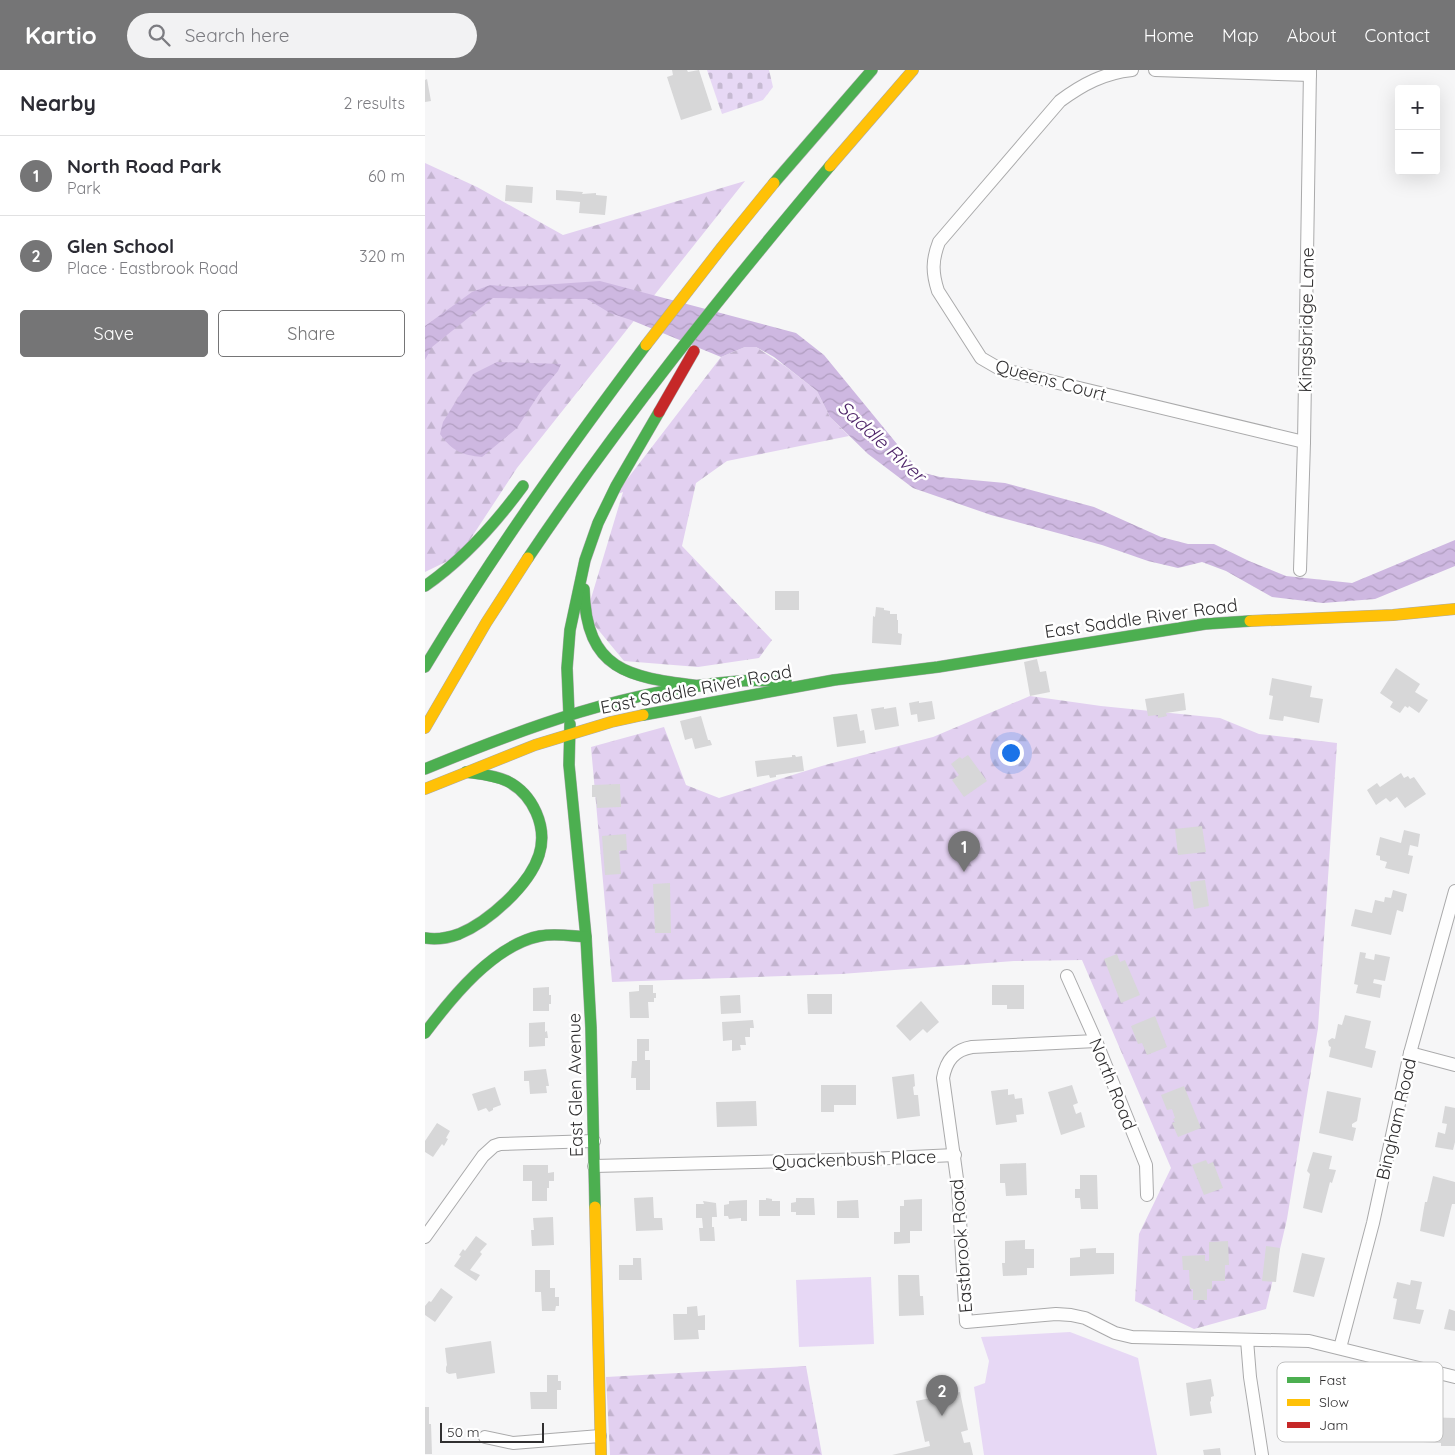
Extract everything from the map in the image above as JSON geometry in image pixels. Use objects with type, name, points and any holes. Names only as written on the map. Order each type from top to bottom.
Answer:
[{"type":"main road","points":[[425,668],[511,532],[634,359],[699,277],[872,70]]},
{"type":"main road","points":[[425,728],[464,659],[579,484],[664,370],[732,284],[819,177],[913,70]]},
{"type":"main road","points":[[885,101],[925,70]]},
{"type":"main road","points":[[700,686],[649,678],[625,670],[608,660],[594,639],[588,619],[584,594],[585,560],[598,523],[616,486],[732,284]]},
{"type":"main road","points":[[580,414],[634,359]]},
{"type":"main road","points":[[425,586],[448,570],[471,550],[497,521],[532,474]]},
{"type":"main road","name":"East Glen Avenue","points":[[585,560],[570,630],[567,668],[570,735],[569,765],[586,937],[591,1020],[601,1455]]},
{"type":"main road","name":"East Saddle River Road","points":[[425,789],[535,746],[611,722],[668,709],[834,680],[948,665],[1205,624],[1248,620],[1397,616],[1455,609]]},
{"type":"main road","name":"East Saddle River Road","points":[[425,768],[519,730],[569,714],[643,696],[741,681],[834,680]]},
{"type":"main road","points":[[425,742],[438,704]]},
{"type":"main road","points":[[425,938],[450,937],[465,931],[481,921],[523,882],[539,856],[541,827],[535,808],[529,800],[515,786],[502,779],[466,772]]},
{"type":"main road","points":[[425,1033],[447,1004],[472,978],[511,948],[539,936],[586,937]]},
{"type":"street","name":"Queens Court","points":[[1132,70],[1097,78],[1078,87],[1060,101],[939,242],[934,255],[933,267],[938,291],[981,358],[1000,369],[1304,442]]},
{"type":"street","points":[[1155,70],[1310,72]]},
{"type":"street","name":"Kingsbridge Lane","points":[[1299,570],[1304,442],[1310,72]]},
{"type":"street","name":"Bingham Road","points":[[1340,1348],[1373,1223],[1411,1053],[1455,891]]},
{"type":"street","name":"North Road","points":[[1067,976],[1096,1041],[1146,1165],[1147,1195]]},
{"type":"street","name":"Quackenbush Place","points":[[594,1166],[869,1160],[955,1155],[943,1078],[945,1068],[957,1052],[972,1047],[1096,1041]]},
{"type":"street","points":[[1411,1053],[1455,1065]]},
{"type":"street","points":[[425,1237],[483,1156],[494,1146],[514,1143],[594,1141]]},
{"type":"street","name":"Eastbrook Road","points":[[955,1155],[966,1322],[1071,1314],[1085,1318],[1115,1333],[1133,1337],[1309,1341],[1396,1362]]},
{"type":"street","points":[[1247,1340],[1250,1377],[1262,1455]]},
{"type":"street","points":[[485,1437],[513,1443],[601,1436]]},
{"type":"green space","points":[[707,70],[769,70],[773,87],[763,100],[722,114]]},
{"type":"green space","points":[[425,163],[477,187],[563,235],[745,181],[517,468],[460,555],[425,572]]},
{"type":"green space","points":[[745,347],[756,347],[785,366],[817,391],[830,417],[849,436],[727,461],[696,483],[682,546],[772,640],[759,658],[698,667],[624,661],[586,615],[623,492],[615,495],[721,357]]},
{"type":"green space","points":[[1030,696],[1101,706],[1220,718],[1259,734],[1337,743],[1318,1028],[1287,1219],[1266,1309],[1194,1329],[1135,1301],[1139,1234],[1171,1168],[1082,960],[1014,961],[841,974],[612,982],[591,747],[664,727],[686,785],[719,798],[825,765],[933,737]]},
{"type":"green space","points":[[871,1277],[874,1344],[799,1347],[796,1280]]},
{"type":"green space","points":[[1070,1332],[1138,1358],[1157,1455],[984,1455],[974,1387],[985,1383],[989,1361],[981,1337]]},
{"type":"green space","points":[[806,1366],[822,1455],[610,1455],[606,1377]]},
{"type":"water","name":"Saddle River","points":[[600,281],[796,333],[824,355],[920,472],[940,477],[1005,483],[1094,507],[1161,537],[1188,544],[1214,544],[1286,576],[1352,583],[1455,540],[1455,566],[1375,599],[1323,603],[1272,597],[1226,571],[1202,562],[1178,568],[991,515],[913,488],[868,454],[830,417],[817,391],[774,357],[756,347],[745,347],[721,357],[610,313],[587,299],[493,298],[432,347],[425,360],[425,326],[472,292],[490,285],[512,287]]},
{"type":"water","points":[[497,362],[561,364],[517,428],[482,457],[458,451],[440,434],[443,422],[473,374]]},
{"type":"building","points":[[672,70],[687,70],[688,72],[699,70],[712,110],[681,120],[667,77],[673,75]]},
{"type":"building","points":[[427,79],[431,101],[425,102],[425,80]]},
{"type":"building","points":[[506,185],[533,187],[532,203],[505,201]]},
{"type":"building","points":[[556,190],[583,192],[582,194],[596,193],[596,195],[607,196],[605,215],[579,213],[580,202],[556,200]]},
{"type":"building","points":[[775,591],[799,591],[799,610],[775,610]]},
{"type":"building","points":[[876,607],[890,611],[890,614],[897,614],[898,633],[902,634],[901,645],[872,643],[873,616],[875,617]]},
{"type":"building","points":[[1037,659],[1040,672],[1046,671],[1050,692],[1030,696],[1024,662]]},
{"type":"building","points":[[1396,668],[1420,684],[1415,692],[1428,700],[1419,713],[1409,706],[1408,708],[1405,706],[1400,713],[1390,707],[1393,702],[1380,693]]},
{"type":"building","points":[[1272,678],[1312,686],[1310,697],[1323,699],[1319,723],[1284,716],[1283,721],[1269,719],[1273,696],[1269,695]]},
{"type":"building","points":[[1184,693],[1186,710],[1166,713],[1167,716],[1158,718],[1158,715],[1148,716],[1145,699]]},
{"type":"building","points":[[919,701],[919,703],[932,701],[935,719],[918,722],[917,714],[911,715],[909,703]]},
{"type":"building","points":[[884,707],[884,709],[896,707],[899,726],[875,730],[871,709]]},
{"type":"building","points":[[857,714],[860,731],[864,730],[866,743],[837,747],[833,717]]},
{"type":"building","points":[[701,716],[708,740],[710,740],[712,745],[695,749],[692,738],[685,740],[680,721]]},
{"type":"building","points":[[792,755],[796,757],[802,756],[804,771],[776,775],[776,777],[770,778],[769,775],[757,777],[755,761],[792,757]]},
{"type":"building","points":[[968,755],[987,781],[964,797],[952,780],[959,775],[951,764],[960,757],[962,759]]},
{"type":"building","points":[[1401,773],[1404,778],[1408,776],[1410,779],[1414,777],[1426,794],[1405,808],[1397,797],[1390,802],[1386,798],[1376,805],[1367,790],[1377,783],[1380,787]]},
{"type":"building","points":[[620,784],[621,807],[597,808],[596,797],[592,797],[592,785]]},
{"type":"building","points":[[1202,826],[1206,852],[1178,855],[1175,829]]},
{"type":"building","points":[[1404,830],[1420,834],[1418,847],[1410,845],[1408,855],[1413,856],[1409,874],[1385,868],[1387,862],[1380,860],[1380,856],[1376,855],[1380,837],[1401,843]]},
{"type":"building","points":[[626,834],[627,850],[619,851],[621,874],[605,875],[602,836]]},
{"type":"building","points":[[1205,880],[1209,906],[1194,909],[1190,882]]},
{"type":"building","points":[[670,883],[671,933],[655,933],[653,884]]},
{"type":"building","points":[[1393,890],[1407,894],[1403,912],[1397,910],[1391,935],[1351,926],[1355,909],[1372,913],[1375,900],[1384,902],[1385,897],[1391,898]]},
{"type":"building","points":[[1360,952],[1366,953],[1365,958],[1374,960],[1375,954],[1390,957],[1385,981],[1374,979],[1373,983],[1382,985],[1380,998],[1356,993],[1358,985],[1354,984]]},
{"type":"building","points":[[1117,954],[1120,962],[1125,960],[1140,995],[1121,1003],[1104,959]]},
{"type":"building","points":[[639,985],[653,985],[653,993],[656,993],[654,1002],[648,1002],[649,1018],[630,1018],[629,992],[639,991]]},
{"type":"building","points":[[992,985],[1024,985],[1024,1009],[1007,1009],[1007,1005],[992,1005]]},
{"type":"building","points":[[549,987],[551,1004],[549,1004],[549,1011],[533,1011],[533,988]]},
{"type":"building","points":[[807,994],[832,994],[832,1014],[808,1014]]},
{"type":"building","points":[[740,995],[741,1013],[721,1014],[720,996]]},
{"type":"building","points":[[921,1001],[939,1022],[927,1033],[923,1029],[910,1041],[896,1026]]},
{"type":"building","points":[[1345,1015],[1371,1021],[1365,1048],[1376,1051],[1372,1068],[1329,1057],[1331,1047],[1328,1041],[1332,1038],[1335,1039],[1338,1024],[1342,1025]]},
{"type":"building","points":[[1155,1016],[1167,1047],[1147,1055],[1142,1043],[1138,1044],[1131,1026]]},
{"type":"building","points":[[753,1020],[754,1028],[750,1028],[750,1037],[745,1037],[746,1045],[740,1045],[741,1050],[732,1051],[732,1040],[723,1041],[722,1022]]},
{"type":"building","points":[[545,1022],[545,1032],[547,1031],[548,1038],[545,1038],[545,1046],[529,1047],[529,1023]]},
{"type":"building","points":[[637,1039],[649,1039],[649,1051],[645,1051],[645,1060],[650,1060],[650,1090],[636,1090],[636,1078],[631,1078],[632,1061],[637,1061]]},
{"type":"building","points":[[546,1069],[549,1086],[546,1086],[547,1093],[530,1094],[529,1081],[524,1081],[524,1071]]},
{"type":"building","points":[[914,1074],[914,1095],[918,1095],[920,1116],[897,1119],[892,1077]]},
{"type":"building","points":[[821,1085],[856,1085],[856,1105],[834,1105],[834,1112],[821,1112]]},
{"type":"building","points":[[1072,1085],[1078,1103],[1073,1105],[1076,1114],[1081,1112],[1085,1127],[1061,1135],[1048,1092]]},
{"type":"building","points":[[1184,1086],[1201,1128],[1178,1137],[1172,1123],[1175,1122],[1173,1119],[1175,1118],[1172,1109],[1167,1110],[1161,1095]]},
{"type":"building","points":[[495,1087],[501,1105],[489,1112],[486,1108],[478,1111],[472,1094]]},
{"type":"building","points":[[1008,1089],[1008,1095],[1014,1094],[1015,1099],[1022,1098],[1024,1114],[1016,1115],[1017,1122],[996,1125],[991,1091]]},
{"type":"building","points":[[1327,1091],[1361,1098],[1357,1121],[1352,1124],[1352,1127],[1356,1128],[1353,1141],[1319,1133]]},
{"type":"building","points":[[756,1101],[757,1126],[717,1127],[716,1102]]},
{"type":"building","points":[[1445,1106],[1455,1108],[1455,1142],[1453,1150],[1435,1147],[1438,1132],[1445,1134],[1447,1124],[1442,1123]]},
{"type":"building","points":[[437,1123],[450,1131],[444,1146],[442,1144],[433,1157],[425,1152],[425,1141]]},
{"type":"building","points":[[1313,1152],[1332,1156],[1329,1169],[1336,1170],[1332,1183],[1330,1182],[1322,1213],[1303,1208],[1310,1174],[1307,1171]]},
{"type":"building","points":[[1206,1160],[1208,1164],[1213,1162],[1223,1188],[1204,1195],[1192,1165]]},
{"type":"building","points":[[1026,1163],[1027,1195],[1006,1196],[1005,1183],[1000,1183],[1000,1164]]},
{"type":"building","points":[[523,1165],[548,1165],[548,1173],[554,1172],[554,1181],[549,1181],[549,1188],[547,1188],[547,1201],[532,1201],[532,1181],[523,1181]]},
{"type":"building","points":[[1080,1175],[1097,1175],[1098,1209],[1081,1209],[1080,1198],[1075,1198],[1075,1189],[1080,1189]]},
{"type":"building","points":[[1433,1176],[1455,1182],[1455,1204],[1452,1204],[1444,1237],[1420,1231],[1425,1202],[1427,1202]]},
{"type":"building","points":[[653,1197],[654,1218],[662,1218],[663,1230],[636,1231],[634,1198]]},
{"type":"building","points":[[766,1198],[772,1199],[772,1201],[780,1201],[780,1216],[759,1216],[759,1200],[766,1200]]},
{"type":"building","points":[[796,1198],[814,1198],[815,1215],[796,1215],[796,1212],[791,1212],[791,1203],[796,1202]]},
{"type":"building","points":[[922,1199],[922,1231],[910,1231],[910,1243],[894,1244],[894,1232],[900,1232],[900,1206],[904,1206],[904,1200]]},
{"type":"building","points":[[747,1200],[747,1221],[741,1221],[741,1218],[729,1219],[728,1216],[724,1216],[724,1205],[729,1204],[729,1201]]},
{"type":"building","points":[[858,1200],[859,1218],[837,1218],[837,1201]]},
{"type":"building","points":[[703,1201],[716,1203],[717,1217],[712,1217],[715,1241],[700,1241],[699,1228],[703,1228],[702,1218],[696,1218],[696,1204],[704,1204]]},
{"type":"building","points":[[553,1217],[554,1245],[532,1246],[531,1230],[534,1230],[533,1218]]},
{"type":"building","points":[[476,1236],[487,1244],[470,1270],[480,1275],[476,1281],[454,1266],[461,1256],[459,1255],[463,1249],[465,1251]]},
{"type":"building","points":[[1025,1240],[1025,1249],[1034,1249],[1034,1268],[1027,1268],[1027,1275],[1003,1276],[1002,1263],[1005,1263],[1005,1241]]},
{"type":"building","points":[[1228,1241],[1229,1265],[1225,1265],[1225,1281],[1212,1281],[1212,1289],[1207,1289],[1207,1300],[1193,1300],[1193,1289],[1190,1289],[1189,1270],[1183,1270],[1182,1256],[1205,1255],[1205,1261],[1209,1261],[1209,1242]]},
{"type":"building","points":[[1266,1246],[1280,1248],[1276,1282],[1262,1281]]},
{"type":"building","points":[[1096,1248],[1096,1253],[1114,1253],[1114,1274],[1070,1276],[1070,1258],[1080,1257],[1080,1249]]},
{"type":"building","points":[[1302,1253],[1325,1258],[1314,1297],[1293,1292]]},
{"type":"building","points":[[633,1258],[641,1258],[642,1280],[619,1280],[619,1265],[633,1265]]},
{"type":"building","points":[[535,1270],[550,1270],[550,1288],[555,1288],[555,1297],[559,1297],[559,1306],[556,1306],[555,1311],[542,1311],[541,1292],[535,1292]]},
{"type":"building","points":[[898,1275],[919,1275],[920,1296],[923,1296],[924,1315],[899,1316]]},
{"type":"building","points":[[1411,1280],[1422,1282],[1416,1309],[1424,1310],[1420,1324],[1393,1319],[1397,1299],[1393,1298],[1397,1282],[1410,1285]]},
{"type":"building","points":[[441,1288],[453,1297],[435,1322],[425,1315],[425,1306],[429,1301],[431,1302]]},
{"type":"building","points":[[697,1306],[698,1316],[705,1315],[705,1330],[698,1330],[699,1339],[674,1340],[673,1314],[687,1314],[687,1307]]},
{"type":"building","points":[[1449,1309],[1455,1311],[1455,1331],[1444,1329]]},
{"type":"building","points":[[491,1341],[495,1373],[457,1379],[456,1373],[449,1374],[446,1372],[445,1348]]},
{"type":"building","points":[[547,1375],[558,1375],[558,1381],[561,1381],[561,1390],[557,1390],[557,1409],[531,1409],[530,1392],[547,1392]]},
{"type":"building","points":[[1211,1379],[1214,1396],[1211,1397],[1210,1402],[1212,1413],[1190,1416],[1186,1383]]},
{"type":"building","points":[[960,1392],[968,1430],[961,1432],[964,1443],[970,1442],[973,1455],[892,1455],[930,1446],[929,1441],[925,1442],[916,1401]]},
{"type":"building","points":[[425,1407],[429,1407],[432,1454],[425,1454]]},
{"type":"building","points":[[1443,1418],[1455,1418],[1455,1446],[1441,1446],[1441,1443],[1423,1442],[1443,1442]]},
{"type":"building","points":[[1220,1448],[1221,1455],[1204,1455],[1203,1450]]},
{"type":"traffic: fast","points":[[774,183],[872,70]]},
{"type":"traffic: fast","points":[[528,558],[636,407],[751,261],[830,166]]},
{"type":"traffic: fast","points":[[425,667],[531,503],[646,345]]},
{"type":"traffic: fast","points":[[569,715],[567,668],[570,630],[585,560],[598,523],[616,486],[659,412]]},
{"type":"traffic: fast","points":[[425,586],[466,553],[523,486]]},
{"type":"traffic: fast","points":[[584,589],[587,617],[593,638],[603,654],[617,666],[634,674],[653,679],[700,686]]},
{"type":"traffic: fast","points":[[643,715],[834,680],[938,667],[1205,624],[1250,621]]},
{"type":"traffic: fast","points":[[425,769],[540,725],[619,701],[699,685],[746,681],[786,681]]},
{"type":"traffic: fast","points":[[570,724],[569,765],[586,937],[591,1028],[595,1207]]},
{"type":"traffic: fast","points":[[425,938],[446,938],[459,934],[482,921],[506,902],[517,890],[534,867],[539,855],[541,844],[540,823],[536,812],[524,794],[502,779],[466,772]]},
{"type":"traffic: fast","points":[[425,1033],[475,974],[506,950],[523,941],[546,935],[586,937]]},
{"type":"traffic: slow","points":[[830,166],[913,70]]},
{"type":"traffic: slow","points":[[646,345],[774,183]]},
{"type":"traffic: slow","points":[[425,728],[486,623],[528,558]]},
{"type":"traffic: slow","points":[[1250,621],[1393,615],[1455,609]]},
{"type":"traffic: slow","points":[[425,789],[535,745],[611,722],[643,715]]},
{"type":"traffic: slow","points":[[595,1207],[601,1455]]},
{"type":"traffic: jam","points":[[659,412],[694,351]]},
{"type":"place","name":"North Road Park","points":[[964,872]]},
{"type":"place","name":"Glen School","points":[[942,1416]]}]
